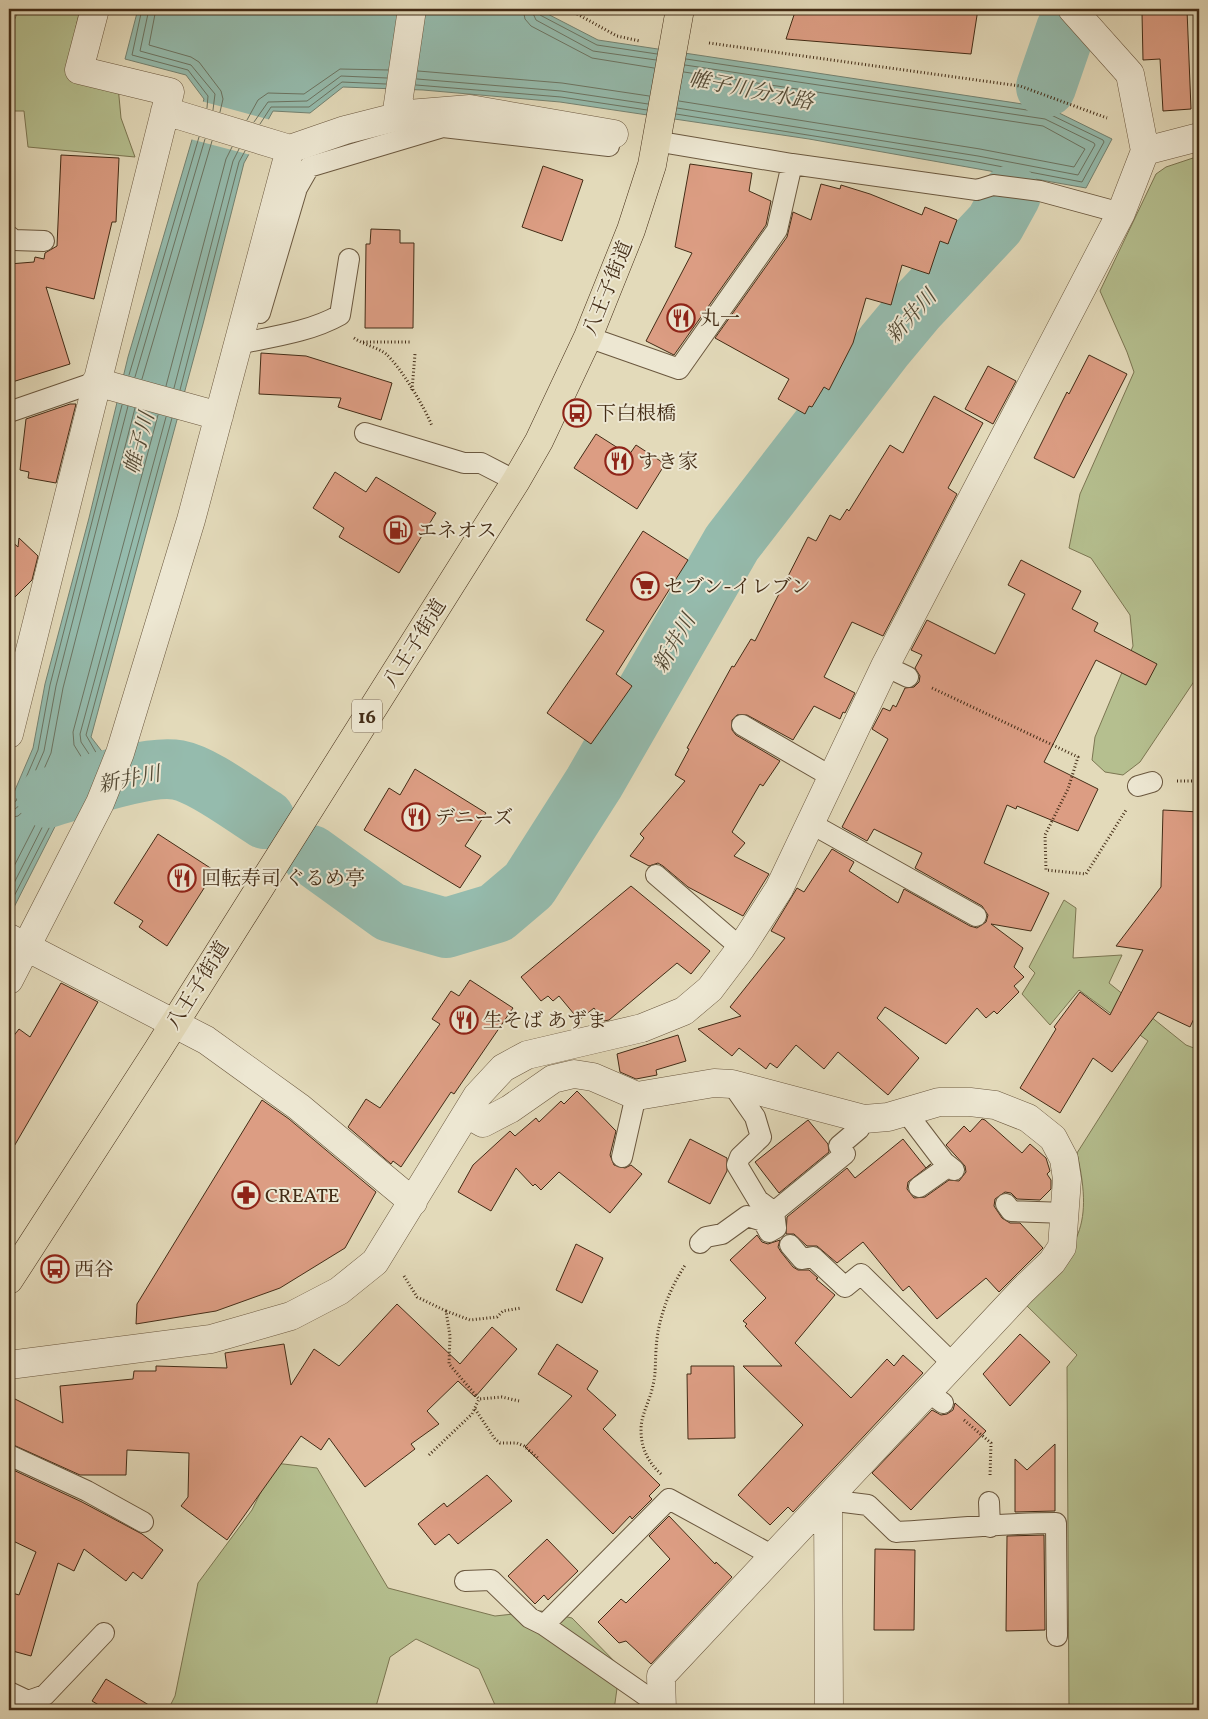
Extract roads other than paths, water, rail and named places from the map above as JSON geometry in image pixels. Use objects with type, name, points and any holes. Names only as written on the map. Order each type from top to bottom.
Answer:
[{"type":"highway","name":"八王子街道","points":[[9,1280],[516,481],[538,441],[588,337],[631,230],[652,165],[680,9]]},
{"type":"street","points":[[9,734],[104,384],[117,299],[172,113],[170,92],[79,70],[95,9]]},
{"type":"street","points":[[397,109],[412,9]]},
{"type":"street","points":[[9,1365],[211,1340],[291,1316],[339,1291],[375,1262],[477,1096],[503,1068],[526,1055],[642,1028],[684,1011],[710,989],[741,948],[779,889],[832,777],[897,672],[1121,214],[1143,140],[1130,74],[1072,9]]},
{"type":"street","points":[[172,113],[286,147],[345,130],[397,109],[408,114],[470,109],[614,140]]},
{"type":"street","points":[[1143,140],[1199,137]]},
{"type":"street","points":[[9,980],[17,942],[100,803],[120,753],[191,520],[212,414],[244,337],[286,147]]},
{"type":"street","points":[[104,384],[212,414]]},
{"type":"street","points":[[17,942],[206,1040],[299,1107],[413,1202]]},
{"type":"street","points":[[467,1114],[484,1123],[510,1109],[553,1078],[574,1074],[592,1077],[636,1095],[655,1095],[714,1083],[732,1084],[864,1119],[888,1117],[940,1102],[995,1104],[1028,1118],[1053,1138],[1064,1159],[1066,1179],[1062,1247],[1052,1262],[1022,1290],[954,1365],[936,1397],[828,1500],[661,1676],[662,1709]]},
{"type":"street","points":[[828,1500],[829,1710]]},
{"type":"lane","points":[[349,259],[340,315],[313,326],[244,337],[297,188],[309,167],[443,127],[614,140]]},
{"type":"lane","points":[[658,131],[792,164],[977,190],[992,185],[1040,191],[1121,214]]},
{"type":"lane","points":[[588,337],[679,369],[777,230],[792,164]]},
{"type":"lane","points":[[9,236],[14,240],[44,241]]},
{"type":"lane","points":[[9,412],[104,384]]},
{"type":"lane","points":[[365,433],[464,463],[481,463],[516,481]]},
{"type":"lane","points":[[742,725],[832,777]]},
{"type":"lane","points":[[810,823],[976,916]]},
{"type":"lane","points":[[656,875],[741,948]]},
{"type":"lane","points":[[700,1243],[706,1237],[722,1234],[747,1216],[763,1221],[769,1232],[776,1228],[774,1212],[758,1200],[737,1165],[740,1157],[761,1137],[755,1118],[732,1084]]},
{"type":"lane","points":[[622,1157],[636,1095]]},
{"type":"lane","points":[[906,1112],[952,1168],[919,1187]]},
{"type":"lane","points":[[774,1212],[845,1154],[839,1146],[859,1129],[864,1119]]},
{"type":"lane","points":[[1006,1204],[1011,1211],[1065,1213]]},
{"type":"lane","points":[[790,1245],[802,1259],[813,1258],[845,1287],[861,1274],[954,1365]]},
{"type":"lane","points":[[9,1455],[87,1491],[143,1522]]},
{"type":"lane","points":[[544,1624],[669,1499],[775,1557]]},
{"type":"lane","points":[[828,1500],[868,1505],[896,1532],[990,1527],[1012,1523],[1056,1523],[1058,1636]]},
{"type":"lane","points":[[989,1502],[990,1527]]},
{"type":"lane","points":[[465,1581],[491,1580],[530,1618],[544,1624],[662,1709]]},
{"type":"lane","points":[[9,1692],[28,1701],[45,1695],[104,1633]]},
{"type":"water","points":[[138,9],[538,9],[598,40],[1049,108],[1112,139],[1086,188],[809,139],[560,102],[423,90],[343,87],[310,113],[273,111],[244,163],[203,324],[91,737],[104,754],[85,805],[67,803],[9,917],[9,804],[33,748],[45,684],[89,518],[128,357],[204,99],[186,75],[125,59]]},
{"type":"waterway","name":"新井川","points":[[1046,87],[1066,29]]},
{"type":"waterway","name":"新井川","points":[[311,855],[390,912],[446,928],[496,913],[529,885],[594,783],[732,543],[885,345],[915,309],[995,224],[1011,195]]},
{"type":"waterway","name":"新井川","points":[[47,798],[131,774],[165,769],[178,770],[211,784],[265,819]]},
{"type":"place","name":"丸一","points":[[681,318]]},
{"type":"place","name":"下白根橋","points":[[577,413]]},
{"type":"place","name":"すき家","points":[[619,461]]},
{"type":"place","name":"エネオス","points":[[398,530]]},
{"type":"place","name":"セブン-イレブン","points":[[645,586]]},
{"type":"place","name":"デニーズ","points":[[416,817]]},
{"type":"place","name":"回転寿司 ぐるめ亭","points":[[182,878]]},
{"type":"place","name":"生そば あずま","points":[[464,1020]]},
{"type":"place","name":"CREATE","points":[[246,1195]]},
{"type":"place","name":"西谷","points":[[55,1269]]},
{"type":"water label","name":"帷子川分水路","points":[[751,90]]},
{"type":"water label","name":"帷子川","points":[[139,443]]}]
